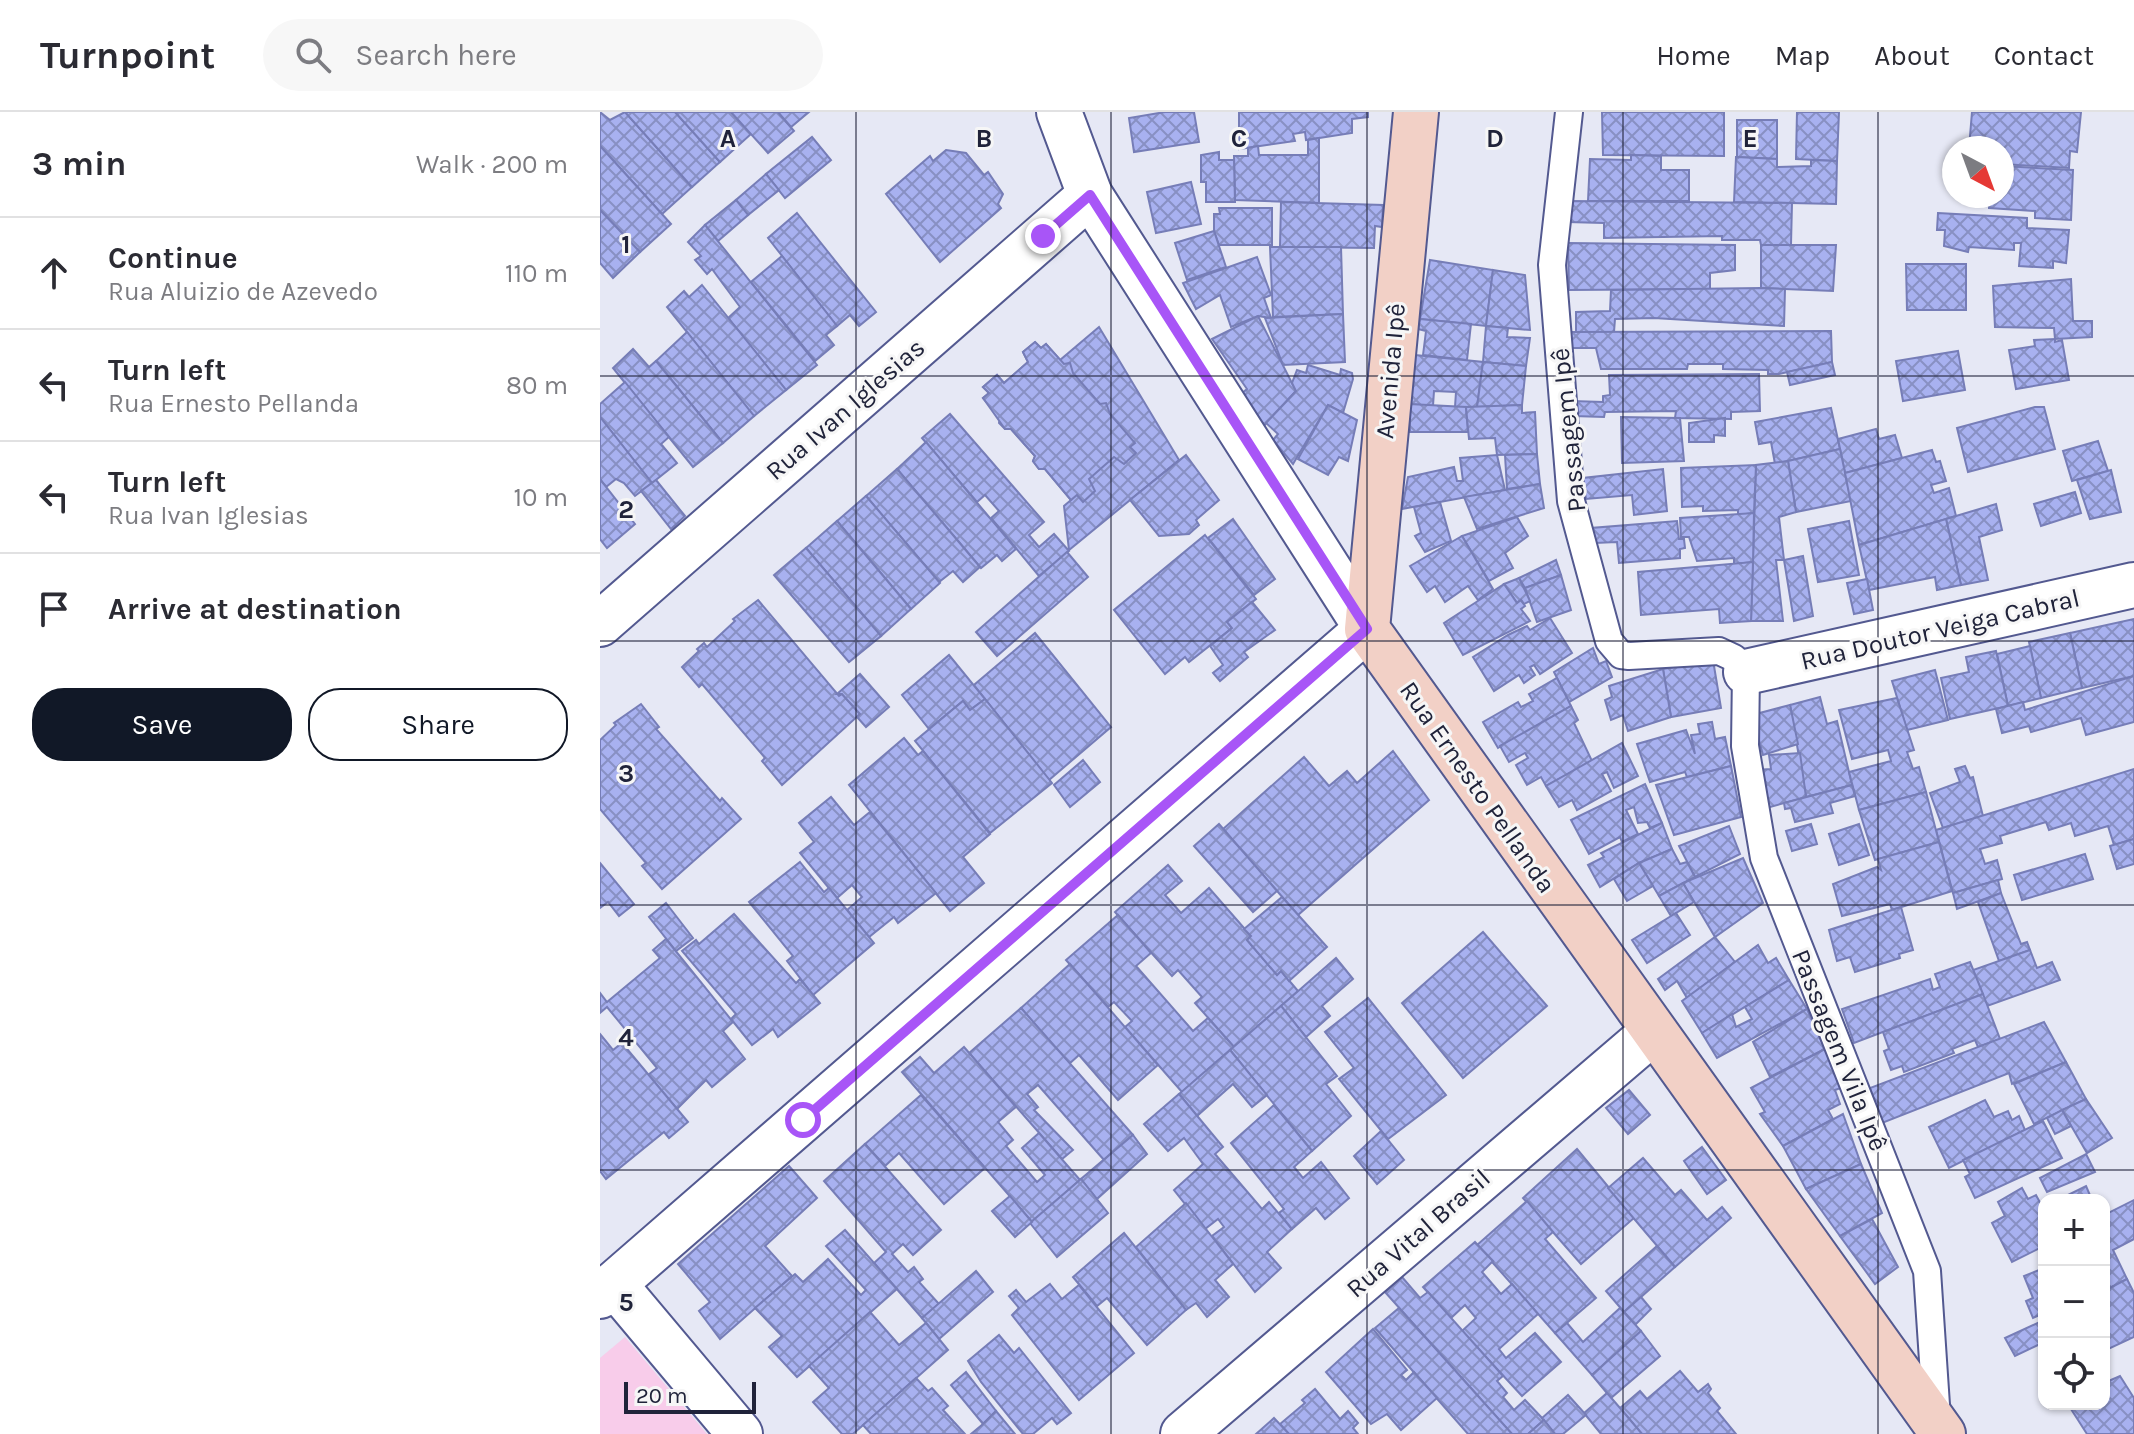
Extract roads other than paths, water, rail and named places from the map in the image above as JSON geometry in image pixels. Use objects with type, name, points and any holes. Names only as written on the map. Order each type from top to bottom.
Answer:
[{"type":"main road","name":"Avenida Ipê","points":[[1367,629],[1416,112]]},
{"type":"main road","name":"Rua Ernesto Pellanda","points":[[1367,629],[1937,1432]]},
{"type":"street","name":"Rua Ernesto Pellanda","points":[[1059,112],[1090,195],[1367,629]]},
{"type":"street","name":"Rua Ivan Iglesias","points":[[600,624],[1090,195]]},
{"type":"street","name":"Rua Doutor Veiga Cabral","points":[[1746,672],[2134,585]]},
{"type":"street","points":[[740,1434],[607,1290],[1367,629]]},
{"type":"street","name":"Rua Vital Brasil","points":[[1183,1434],[1653,1032]]},
{"type":"lane","name":"Passagem Ipê","points":[[1569,112],[1552,265],[1571,501],[1609,641],[1621,655],[1629,656],[1719,651],[1734,658],[1746,672]]},
{"type":"lane","name":"Passagem Vila Ipê","points":[[1746,672],[1745,746],[1764,858],[1927,1271],[1937,1432]]}]
